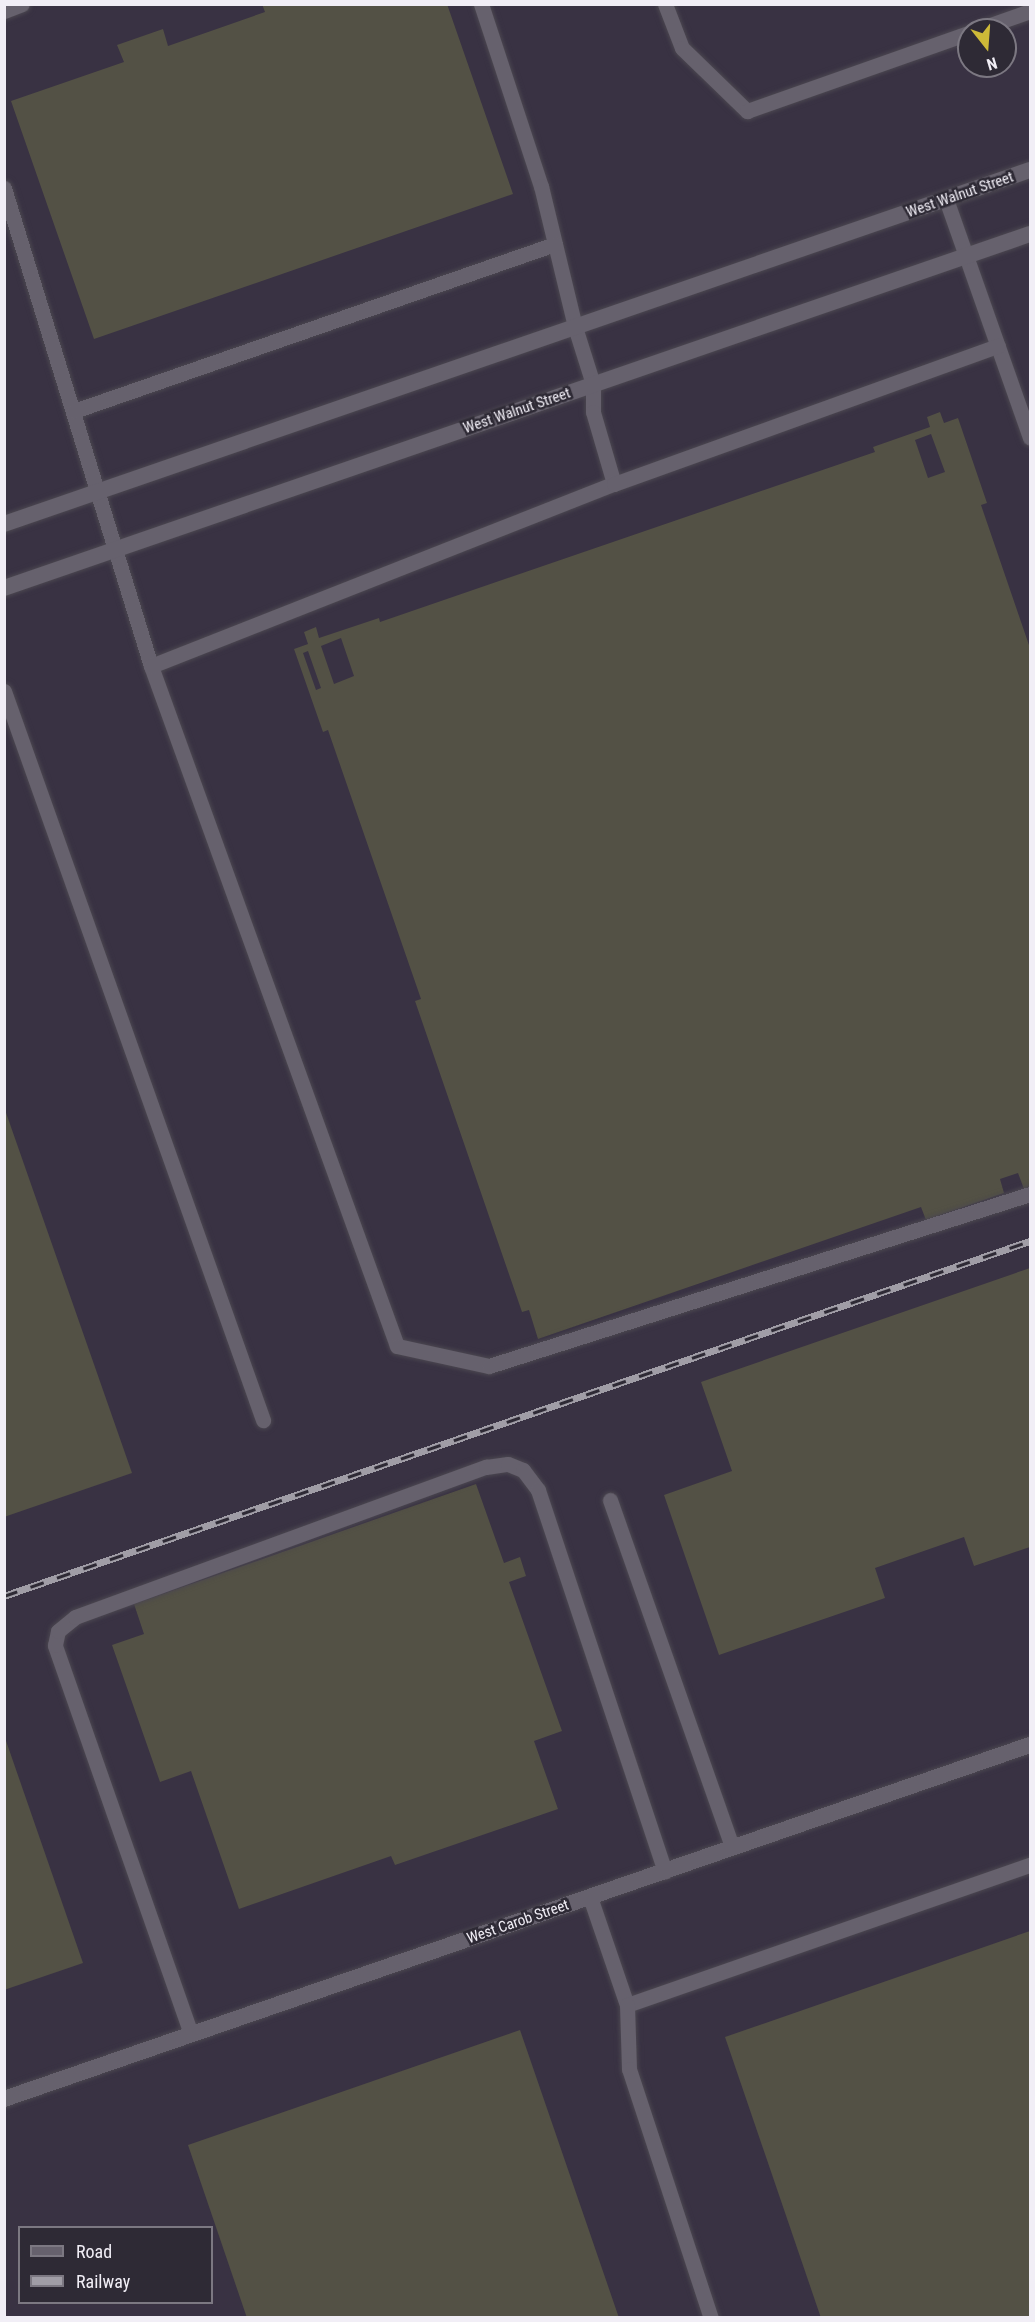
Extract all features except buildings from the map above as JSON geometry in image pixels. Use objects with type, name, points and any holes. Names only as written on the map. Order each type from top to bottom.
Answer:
[{"type":"street","name":"West Walnut Street","points":[[4,524],[1030,170]]},
{"type":"street","name":"West Walnut Street","points":[[4,588],[1030,234]]},
{"type":"street","name":"West Carob Street","points":[[4,2099],[1030,1745]]},
{"type":"lane","points":[[4,11],[22,4]]},
{"type":"lane","points":[[481,4],[541,186],[574,327],[593,384],[593,412],[615,484]]},
{"type":"lane","points":[[665,4],[682,48],[747,111],[957,37]]},
{"type":"lane","points":[[1010,18],[1030,11]]},
{"type":"lane","points":[[4,188],[151,666],[397,1346],[489,1366],[1030,1194]]},
{"type":"lane","points":[[946,200],[1030,438]]},
{"type":"lane","points":[[74,411],[555,244]]},
{"type":"lane","points":[[151,666],[615,484],[998,346]]},
{"type":"lane","points":[[4,690],[9,721],[263,1420]]},
{"type":"lane","points":[[191,2034],[55,1645],[58,1631],[75,1617],[486,1467],[508,1464],[523,1470],[538,1490],[665,1871]]},
{"type":"lane","points":[[610,1500],[732,1848]]},
{"type":"lane","points":[[627,2005],[1030,1865]]},
{"type":"lane","points":[[590,1897],[627,2005],[629,2069],[711,2318]]},
{"type":"shaded area","points":[[5,5],[1030,5],[1030,2317],[5,2317]]},
{"type":"railway","points":[[4,1596],[1030,1241]]}]
